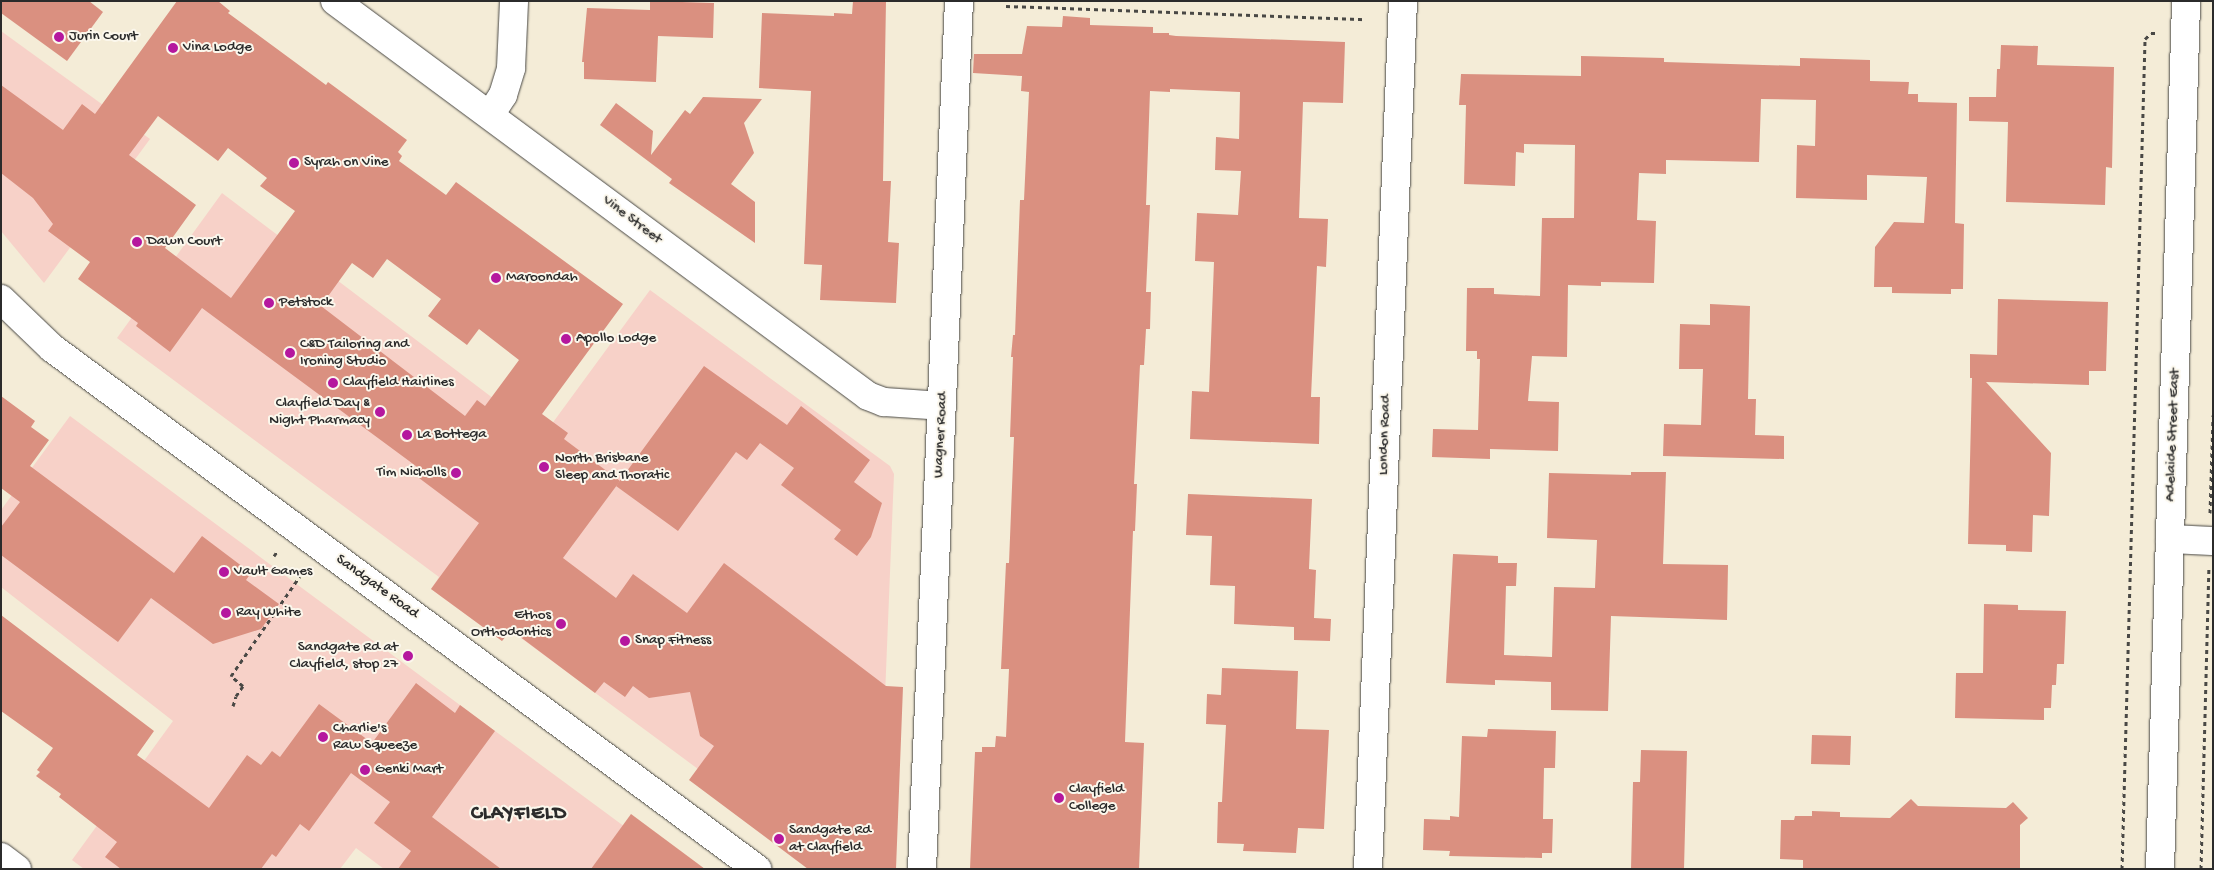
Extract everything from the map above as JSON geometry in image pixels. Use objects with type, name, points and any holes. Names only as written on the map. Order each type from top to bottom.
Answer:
[{"type":"main road","name":"Vine Street","points":[[335,1],[868,396],[884,402],[942,406]]},
{"type":"main road","points":[[490,115],[503,95],[511,68],[514,1]]},
{"type":"main road","name":"Wagner Road","points":[[922,869],[959,1]]},
{"type":"main road","name":"London Road","points":[[1368,869],[1403,1]]},
{"type":"main road","name":"Adelaide Street East","points":[[2160,869],[2186,1]]},
{"type":"main road","name":"Sandgate Road","points":[[1,299],[52,348],[757,869]]},
{"type":"main road","points":[[2170,539],[2211,541]]},
{"type":"main road","points":[[1,857],[17,869]]},
{"type":"path","points":[[1006,6],[1366,19]]},
{"type":"path","points":[[2122,869],[2145,39],[2151,33]]},
{"type":"path","points":[[2201,869],[2213,415]]},
{"type":"path","points":[[274,556],[279,550]]},
{"type":"path","points":[[233,706],[236,696],[243,686],[231,676],[300,576]]},
{"type":"shaded area","points":[[1,31],[150,139],[44,283],[1,231]]},
{"type":"shaded area","points":[[222,193],[543,436],[650,290],[890,466],[894,474],[878,869],[698,769],[510,630],[502,641],[431,589],[439,577],[117,338]]},
{"type":"shaded area","points":[[70,416],[682,869],[384,869],[356,848],[340,869],[84,869],[72,860],[173,721],[1,587],[1,510]]},
{"type":"building","name":"Jurin Court","points":[[1,1],[89,1],[103,12],[67,61],[1,13]]},
{"type":"building","points":[[177,1],[218,1],[230,11],[228,13],[326,85],[328,82],[407,140],[398,152],[402,156],[399,161],[446,195],[456,182],[623,304],[542,414],[568,433],[564,439],[620,481],[563,558],[616,598],[633,574],[687,613],[724,563],[886,686],[903,687],[896,869],[808,869],[689,780],[714,746],[700,736],[690,692],[649,698],[633,686],[625,697],[604,682],[595,693],[511,630],[502,641],[431,589],[479,523],[419,478],[424,472],[202,308],[170,352],[136,326],[138,323],[78,279],[90,262],[48,231],[53,224],[33,198],[1,173],[1,85],[63,130],[82,104],[95,114]],"holes":[[[158,116],[218,161],[228,148],[267,178],[260,186],[295,211],[231,298],[165,248],[196,205],[129,155]],[[387,259],[441,299],[428,316],[467,345],[479,329],[519,360],[485,406],[477,400],[465,416],[321,306],[352,263],[373,278]]]},
{"type":"building","points":[[650,1],[714,3],[713,38],[658,36],[656,82],[584,79],[584,62],[582,62],[587,8],[650,10]]},
{"type":"building","points":[[853,1],[886,1],[883,181],[891,181],[888,242],[899,243],[896,303],[820,300],[822,265],[804,264],[811,91],[759,88],[762,13],[834,16],[834,13],[852,14]]},
{"type":"building","points":[[1063,16],[1090,18],[1090,25],[1153,27],[1153,33],[1169,33],[1169,35],[1176,36],[1345,42],[1343,103],[1303,102],[1299,218],[1328,219],[1326,267],[1317,266],[1311,397],[1320,397],[1319,444],[1190,439],[1192,391],[1209,392],[1214,262],[1195,261],[1197,213],[1238,215],[1241,171],[1215,170],[1216,137],[1239,139],[1240,92],[1170,89],[1170,92],[1150,91],[1146,205],[1150,205],[1146,292],[1151,292],[1150,329],[1146,329],[1144,365],[1140,365],[1134,484],[1137,484],[1135,531],[1133,531],[1125,742],[1144,743],[1139,869],[970,869],[975,752],[982,752],[982,747],[995,747],[996,736],[1006,737],[1009,669],[1001,669],[1006,563],[1009,563],[1014,437],[1010,437],[1013,357],[1011,357],[1013,335],[1015,335],[1020,200],[1024,200],[1029,92],[1021,91],[1022,76],[973,73],[974,54],[1022,54],[1027,26],[1062,27]]},
{"type":"building","points":[[2001,45],[2038,46],[2037,65],[2114,67],[2112,168],[2106,167],[2105,205],[2006,202],[2008,122],[1969,121],[1969,97],[1996,97],[1997,69],[2000,69]]},
{"type":"building","points":[[1581,56],[1664,58],[1664,62],[1800,66],[1800,58],[1870,60],[1870,81],[1909,82],[1908,94],[1918,94],[1918,102],[1957,103],[1955,223],[1964,224],[1963,289],[1951,289],[1951,294],[1892,293],[1892,287],[1874,287],[1875,247],[1894,222],[1924,223],[1927,177],[1867,175],[1867,200],[1796,198],[1797,145],[1815,146],[1816,100],[1761,99],[1759,162],[1666,160],[1666,174],[1639,173],[1637,220],[1656,221],[1654,283],[1601,282],[1601,286],[1568,285],[1567,357],[1532,356],[1528,401],[1559,402],[1558,451],[1490,449],[1490,459],[1432,457],[1433,429],[1478,430],[1480,359],[1477,359],[1477,351],[1466,351],[1467,288],[1494,288],[1494,294],[1540,296],[1542,218],[1574,218],[1575,145],[1524,144],[1524,153],[1516,152],[1515,186],[1464,184],[1466,105],[1459,105],[1461,74],[1581,76]]},
{"type":"building","points":[[703,97],[762,99],[744,123],[754,153],[731,184],[755,202],[755,243],[669,183],[672,179],[600,125],[616,103],[653,131],[651,155],[685,110],[690,114]]},
{"type":"building","points":[[1998,299],[2108,302],[2106,371],[2089,371],[2089,385],[1986,382],[2051,453],[2049,516],[2033,515],[2032,552],[2006,551],[2006,545],[1968,544],[1972,378],[1970,378],[1970,354],[1997,355]]},
{"type":"building","points":[[1710,304],[1750,306],[1748,399],[1756,399],[1755,435],[1784,436],[1784,459],[1663,456],[1664,424],[1701,425],[1703,369],[1679,369],[1680,324],[1710,325]]},
{"type":"building","points":[[704,366],[787,425],[801,406],[870,460],[854,482],[882,503],[871,537],[857,556],[834,539],[841,530],[781,485],[794,468],[760,443],[747,460],[736,452],[678,531],[616,486]]},
{"type":"building","points":[[1,396],[35,421],[31,427],[49,440],[30,466],[174,573],[202,536],[251,573],[246,580],[279,604],[261,629],[213,644],[151,598],[118,642],[1,555],[1,527],[20,502],[1,488]]},
{"type":"building","points":[[1631,472],[1666,472],[1663,564],[1728,565],[1727,620],[1611,616],[1608,711],[1551,710],[1551,682],[1495,680],[1495,685],[1446,683],[1453,554],[1498,556],[1498,563],[1517,563],[1516,586],[1506,586],[1504,655],[1552,657],[1554,587],[1595,588],[1597,540],[1547,538],[1549,473],[1631,475]]},
{"type":"building","points":[[1188,494],[1312,499],[1309,569],[1316,570],[1314,618],[1331,619],[1330,641],[1294,640],[1294,627],[1234,624],[1235,586],[1210,585],[1212,536],[1186,535]]},
{"type":"building","points":[[1984,604],[2018,605],[2018,610],[2066,611],[2064,664],[2057,664],[2056,685],[2052,685],[2051,708],[2044,708],[2044,720],[1955,718],[1956,673],[1983,673]]},
{"type":"building","points":[[1,615],[154,731],[137,755],[209,808],[247,755],[261,765],[272,751],[280,757],[319,704],[372,743],[416,683],[455,713],[460,705],[495,731],[432,817],[501,869],[398,869],[411,851],[374,823],[390,802],[351,773],[309,831],[300,824],[276,857],[272,854],[261,869],[121,869],[105,857],[117,842],[59,797],[61,794],[36,776],[40,772],[37,770],[53,748],[1,711]]},
{"type":"building","points":[[1222,668],[1298,671],[1296,729],[1329,730],[1324,829],[1298,828],[1296,853],[1243,851],[1244,844],[1217,843],[1218,802],[1222,802],[1226,725],[1206,724],[1207,694],[1221,695]]},
{"type":"building","points":[[1488,729],[1556,731],[1555,768],[1544,768],[1543,819],[1553,819],[1552,853],[1542,853],[1542,858],[1449,856],[1450,851],[1423,850],[1424,819],[1450,820],[1450,816],[1459,817],[1462,736],[1487,737]]},
{"type":"building","points":[[1812,735],[1851,736],[1850,765],[1811,764]]},
{"type":"building","points":[[1641,750],[1687,751],[1684,869],[1631,869],[1633,782],[1640,782]]},
{"type":"building","points":[[1911,799],[1918,806],[2006,808],[2013,802],[2028,818],[2020,825],[2020,869],[1803,869],[1803,860],[1780,859],[1781,820],[1794,820],[1795,816],[1812,816],[1812,811],[1840,812],[1840,817],[1890,818]]},
{"type":"building","points":[[631,814],[705,869],[591,869]]},
{"type":"place","name":"Jurin Court","points":[[59,37]]},
{"type":"place","name":"Vina Lodge","points":[[173,48]]},
{"type":"place","name":"Syrah on Vine","points":[[294,163]]},
{"type":"place","name":"Dawn Court","points":[[137,242]]},
{"type":"place","name":"Maroondah","points":[[496,278]]},
{"type":"place","name":"Petstock","points":[[269,303]]},
{"type":"place","name":"Apollo Lodge","points":[[566,339]]},
{"type":"place","name":"C&D Tailoring and Ironing Studio","points":[[290,353]]},
{"type":"place","name":"Clayfield Hairlines","points":[[333,383]]},
{"type":"place","name":"Clayfield Day & Night Pharmacy","points":[[380,412]]},
{"type":"place","name":"La Bottega","points":[[407,435]]},
{"type":"place","name":"North Brisbane Sleep and Thoratic","points":[[544,467]]},
{"type":"place","name":"Tim Nicholls","points":[[456,473]]},
{"type":"place","name":"Vault Games","points":[[224,572]]},
{"type":"place","name":"Ray White","points":[[226,613]]},
{"type":"place","name":"Ethos Orthodontics","points":[[561,624]]},
{"type":"place","name":"Snap Fitness","points":[[625,641]]},
{"type":"place","name":"Sandgate Rd at Clayfield, stop 27","points":[[408,656]]},
{"type":"place","name":"Charlie's Raw Squeeze","points":[[323,737]]},
{"type":"place","name":"Genki Mart","points":[[365,770]]},
{"type":"place","name":"Clayfield College","points":[[1059,798]]},
{"type":"place","name":"Sandgate Rd at Clayfield","points":[[779,839]]},
{"type":"district","name":"CLAYFIELD","points":[[519,814]]}]
